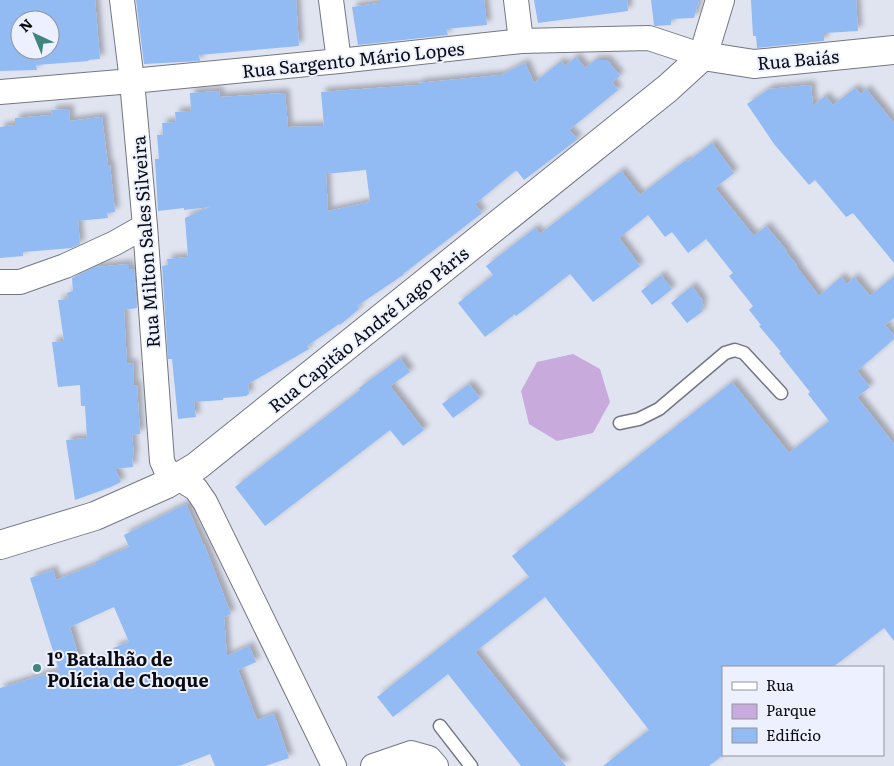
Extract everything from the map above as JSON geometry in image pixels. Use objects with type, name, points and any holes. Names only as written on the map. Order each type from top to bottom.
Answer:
[{"type":"street","name":"Rua Milton Sales Silveira","points":[[122,0],[132,81],[145,226],[162,462],[166,470],[196,489],[205,502],[334,766]]},
{"type":"street","points":[[331,0],[339,61]]},
{"type":"street","points":[[516,0],[521,41]]},
{"type":"street","points":[[703,56],[720,0]]},
{"type":"street","name":"Rua Sargento Mário Lopes","points":[[0,92],[339,61],[521,41],[649,38],[703,56]]},
{"type":"street","name":"Rua Baiás","points":[[703,56],[754,64],[894,50]]},
{"type":"street","name":"Rua Capitão André Lago Páris","points":[[0,545],[95,516],[167,484],[197,466],[668,88],[703,56]]},
{"type":"street","points":[[0,282],[20,282],[65,266],[115,243],[145,226]]},
{"type":"street","points":[[373,766],[411,753],[429,758],[436,766]]},
{"type":"lane","points":[[620,423],[639,419],[659,409],[726,353],[735,350],[744,353],[781,393]]},
{"type":"lane","points":[[440,726],[471,766]]},
{"type":"green space","points":[[573,354],[600,369],[610,402],[593,433],[557,441],[529,424],[521,391],[537,362]]},
{"type":"building","points":[[0,0],[95,0],[100,59],[36,65],[37,70],[0,71]]},
{"type":"building","points":[[136,0],[296,0],[299,46],[199,55],[200,61],[144,64]]},
{"type":"building","points":[[379,0],[484,0],[487,25],[446,29],[448,35],[358,45],[352,7],[379,3]]},
{"type":"building","points":[[534,0],[627,0],[628,11],[538,23]]},
{"type":"building","points":[[651,0],[699,0],[694,18],[671,19],[671,25],[655,26]]},
{"type":"building","points":[[751,0],[856,0],[858,31],[824,33],[824,41],[757,48],[756,36],[753,36]]},
{"type":"building","points":[[576,57],[585,68],[595,60],[607,60],[620,76],[612,82],[618,90],[569,130],[578,139],[524,180],[515,171],[475,204],[482,213],[403,275],[357,306],[359,309],[340,325],[307,346],[309,349],[248,384],[249,394],[247,396],[194,402],[196,417],[178,419],[172,359],[168,359],[162,266],[168,265],[167,259],[188,257],[185,218],[210,207],[158,211],[155,159],[159,159],[157,135],[163,135],[162,123],[176,122],[175,112],[191,111],[190,93],[219,91],[220,97],[285,93],[288,127],[324,126],[321,92],[418,85],[418,83],[501,75],[525,63],[534,83],[561,61],[565,66]],"holes":[[[366,170],[370,202],[328,211],[326,174]]]},
{"type":"building","points":[[811,85],[813,106],[825,96],[833,105],[855,88],[861,94],[866,89],[894,123],[894,263],[853,213],[846,217],[815,180],[809,185],[774,144],[747,104],[769,89]]},
{"type":"building","points":[[69,109],[70,121],[102,117],[115,212],[107,213],[108,218],[78,221],[80,244],[72,248],[23,252],[23,256],[0,258],[0,127],[15,125],[15,118],[52,115],[51,110]]},
{"type":"building","points":[[712,143],[734,173],[715,188],[754,236],[766,226],[787,251],[819,296],[841,277],[847,284],[854,277],[870,296],[894,276],[894,318],[885,325],[894,336],[894,339],[857,371],[870,387],[857,397],[894,444],[894,641],[884,628],[834,666],[722,666],[722,756],[709,766],[603,766],[649,730],[545,597],[475,652],[566,766],[521,766],[448,674],[393,717],[377,697],[529,577],[512,556],[732,382],[789,453],[829,421],[808,394],[810,392],[779,353],[781,352],[759,326],[761,325],[749,310],[753,306],[729,276],[733,273],[706,239],[688,253],[672,232],[665,237],[648,215],[619,238],[640,266],[593,302],[570,274],[516,316],[515,314],[485,337],[458,303],[493,275],[486,266],[535,228],[540,234],[621,171],[640,195],[686,160],[687,162]]},
{"type":"building","points":[[129,264],[129,270],[134,269],[137,308],[124,310],[127,364],[133,363],[134,386],[137,385],[140,434],[132,435],[133,467],[115,469],[121,482],[75,500],[66,440],[87,438],[85,406],[81,406],[80,385],[58,387],[52,342],[64,341],[58,300],[68,299],[67,293],[73,291],[72,278],[97,266]]},
{"type":"building","points":[[661,275],[672,289],[652,305],[641,291]]},
{"type":"building","points":[[692,286],[704,305],[700,308],[703,311],[687,323],[671,303]]},
{"type":"building","points":[[400,358],[410,372],[390,386],[424,430],[403,446],[390,430],[265,526],[235,487],[360,390],[359,388]]},
{"type":"building","points":[[469,384],[480,398],[453,418],[442,404]]},
{"type":"building","points":[[186,504],[204,544],[231,614],[224,617],[227,656],[249,646],[256,662],[238,670],[257,720],[274,714],[289,758],[265,766],[215,766],[210,754],[179,766],[0,766],[0,688],[59,670],[30,578],[53,570],[56,580],[96,564],[95,562],[129,547],[124,535]],"holes":[[[114,607],[129,642],[113,648],[116,654],[82,668],[70,627]]]},
{"type":"place","name":"1º Batalhão de Polícia de Choque","points":[[37,668]]}]
